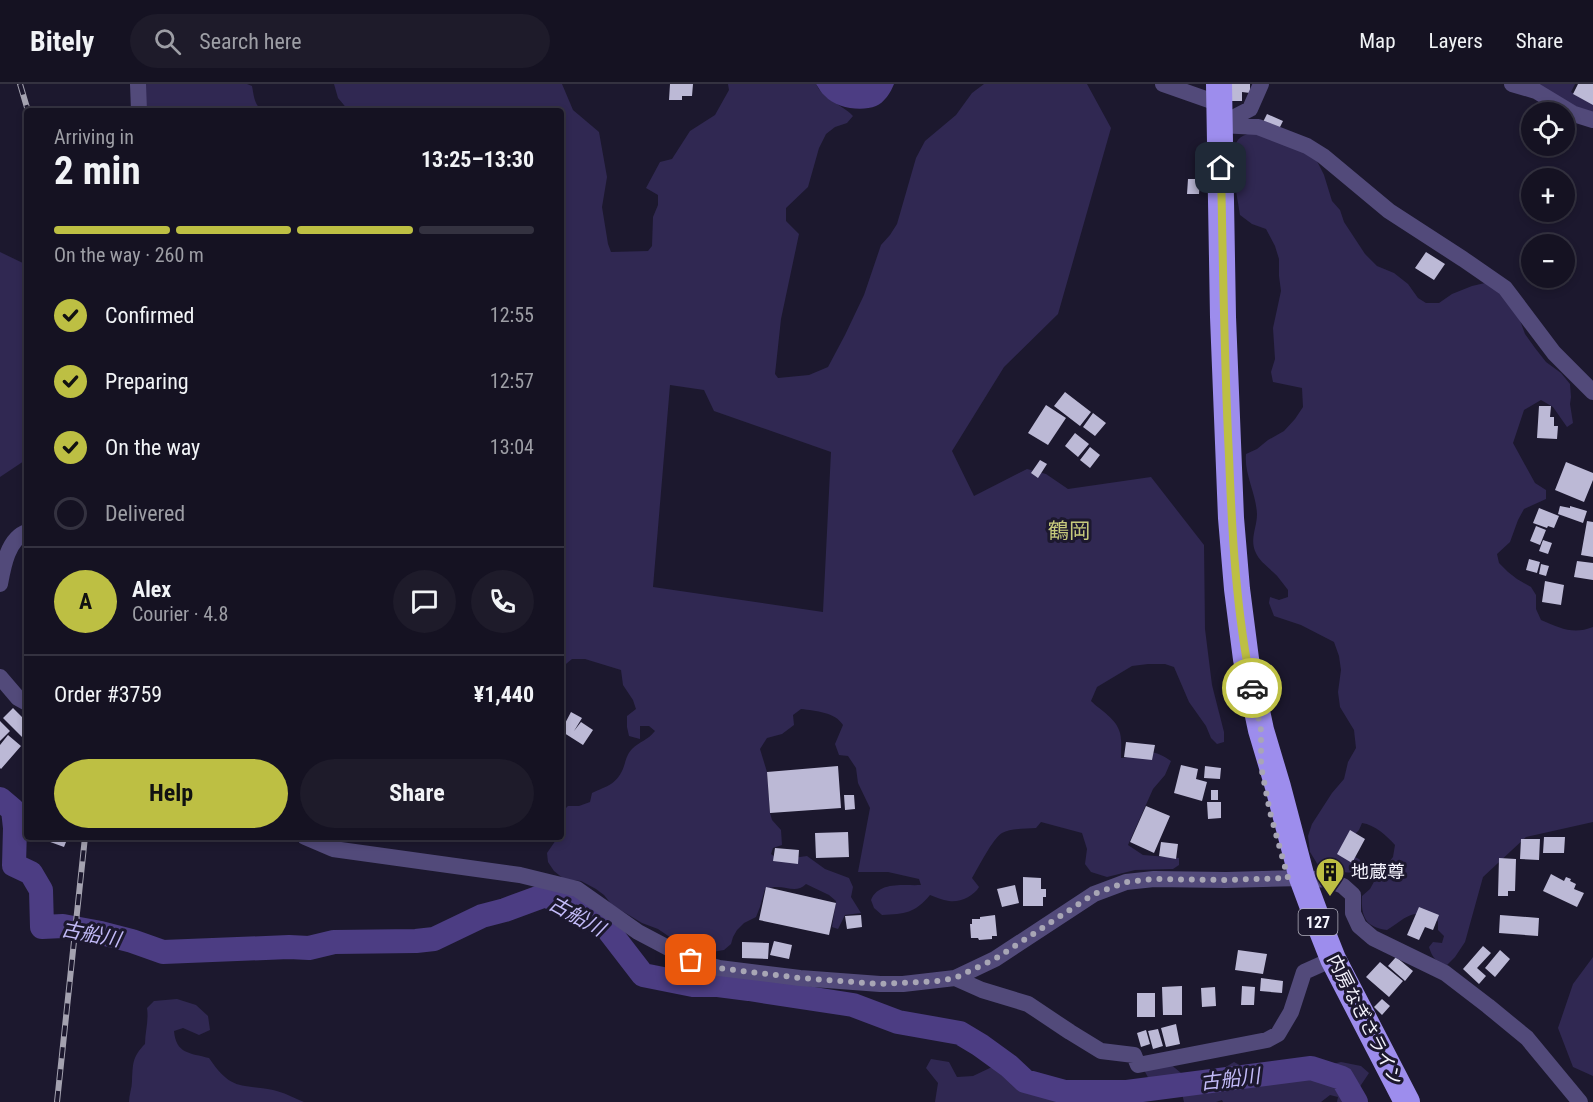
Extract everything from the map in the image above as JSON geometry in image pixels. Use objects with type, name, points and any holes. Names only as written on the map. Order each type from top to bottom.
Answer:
[{"type":"highway","name":"内房なぎさライン","points":[[1220,104],[1223,317],[1231,518],[1246,659],[1261,730],[1278,787],[1295,878],[1350,1028],[1390,1102]]},
{"type":"highway","name":"内房なぎさライン","points":[[1326,962],[1407,1102]]},
{"type":"street","points":[[138,84],[139,108]]},
{"type":"street","points":[[1163,84],[1220,104],[1250,109],[1261,84]]},
{"type":"street","points":[[1512,84],[1536,91],[1574,114],[1593,120]]},
{"type":"street","points":[[1220,104],[1258,127],[1306,146],[1323,156],[1389,211],[1505,288],[1554,353],[1593,392]]},
{"type":"street","points":[[0,584],[11,547],[24,533]]},
{"type":"street","points":[[0,677],[18,698],[24,701]]},
{"type":"street","points":[[312,840],[333,849],[520,875],[577,889],[638,932],[691,960],[718,968],[800,978],[880,984],[903,984],[955,978],[995,959],[1094,894],[1126,882],[1154,879],[1295,878],[1329,880],[1343,886],[1353,895],[1353,914],[1359,926],[1373,938],[1445,973],[1488,1006],[1527,1038],[1580,1102]]},
{"type":"street","points":[[333,849],[347,840]]},
{"type":"street","points":[[955,978],[982,990],[1028,1004],[1101,1051],[1134,1054],[1138,1065],[1267,1040],[1278,1034],[1291,1012],[1304,972],[1326,962]]},
{"type":"shaded area","points":[[143,84],[247,84],[252,86],[259,108],[142,108]]},
{"type":"shaded area","points":[[334,84],[562,84],[573,110],[599,132],[607,177],[602,207],[611,252],[648,251],[652,246],[653,217],[658,205],[658,195],[646,188],[660,162],[672,159],[690,131],[715,115],[729,90],[728,84],[816,84],[823,94],[853,116],[847,123],[835,127],[826,134],[819,148],[808,187],[786,208],[786,221],[799,234],[781,319],[775,374],[778,378],[809,375],[828,367],[864,295],[881,245],[897,224],[916,158],[925,141],[956,115],[972,93],[984,84],[1087,84],[1111,128],[1058,314],[1004,367],[952,451],[974,496],[1027,469],[1046,474],[1068,489],[1151,477],[1204,545],[1205,629],[1212,685],[1224,732],[1224,742],[1217,744],[1211,738],[1206,726],[1189,702],[1174,667],[1165,664],[1132,666],[1097,687],[1091,701],[1112,719],[1118,728],[1121,739],[1121,758],[1149,752],[1171,761],[1165,775],[1153,789],[1128,845],[1143,855],[1179,858],[1179,865],[1173,869],[1135,870],[1107,877],[1091,872],[1085,864],[1087,849],[1082,833],[1041,822],[1036,828],[1010,830],[998,836],[972,878],[979,887],[970,896],[953,901],[930,895],[914,909],[882,915],[874,908],[871,900],[875,894],[886,887],[921,885],[919,879],[888,872],[858,872],[870,808],[858,783],[856,768],[848,756],[839,755],[835,744],[843,725],[830,715],[801,709],[793,715],[794,725],[782,734],[767,738],[760,749],[767,772],[770,813],[772,820],[781,830],[782,845],[773,848],[771,854],[779,860],[807,856],[825,869],[849,878],[853,887],[851,897],[861,913],[845,915],[838,929],[832,927],[836,901],[829,895],[806,884],[799,889],[774,887],[765,889],[756,917],[744,923],[737,930],[731,944],[724,950],[712,952],[680,944],[658,929],[642,923],[612,905],[596,889],[581,881],[564,879],[554,871],[548,862],[547,853],[556,840],[564,840],[564,810],[568,806],[579,806],[590,802],[592,793],[615,781],[622,772],[630,751],[655,731],[649,726],[640,726],[640,739],[629,736],[627,716],[636,709],[623,685],[621,670],[585,659],[572,659],[564,666],[564,108],[346,108],[338,98]],"holes":[[[670,385],[704,390],[714,411],[831,452],[823,612],[653,587]]]},
{"type":"shaded area","points":[[816,84],[894,84],[882,102],[863,109],[849,108],[830,100]]},
{"type":"shaded area","points":[[1535,84],[1575,84],[1571,92],[1585,100],[1593,101],[1593,116],[1575,106],[1575,102],[1568,102]]},
{"type":"shaded area","points":[[1262,132],[1313,153],[1324,175],[1332,201],[1340,210],[1344,222],[1365,254],[1377,266],[1394,273],[1408,284],[1418,298],[1426,303],[1439,303],[1452,294],[1485,283],[1502,290],[1535,348],[1546,362],[1561,373],[1570,384],[1573,423],[1567,427],[1553,407],[1541,400],[1524,410],[1513,443],[1535,483],[1546,490],[1546,499],[1524,509],[1510,542],[1497,554],[1499,563],[1508,572],[1531,587],[1536,595],[1536,609],[1541,620],[1573,630],[1593,627],[1593,822],[1526,837],[1483,877],[1465,942],[1447,965],[1435,959],[1429,947],[1433,942],[1442,943],[1444,936],[1438,930],[1438,921],[1416,914],[1406,917],[1387,930],[1369,923],[1364,915],[1362,896],[1370,889],[1393,857],[1395,845],[1384,834],[1362,823],[1347,853],[1359,859],[1366,867],[1352,872],[1342,872],[1318,865],[1310,852],[1308,836],[1312,824],[1344,779],[1348,762],[1356,748],[1354,730],[1340,707],[1338,692],[1341,670],[1334,642],[1301,625],[1274,616],[1269,603],[1270,597],[1279,600],[1288,597],[1288,590],[1261,560],[1254,546],[1253,537],[1257,514],[1246,454],[1284,431],[1303,407],[1302,388],[1273,382],[1271,372],[1275,359],[1273,328],[1281,291],[1279,259],[1275,246],[1266,229],[1252,224],[1240,215],[1233,167],[1234,149],[1238,140],[1244,135]]},
{"type":"shaded area","points":[[0,252],[24,264],[24,461],[0,477]]},
{"type":"shaded area","points":[[1593,957],[1593,1076],[1573,1067],[1558,1028],[1573,984]]},
{"type":"shaded area","points":[[177,999],[196,1005],[208,1016],[210,1030],[199,1035],[183,1028],[174,1031],[175,1039],[181,1048],[209,1058],[223,1076],[236,1084],[277,1091],[304,1102],[129,1102],[134,1061],[145,1044],[147,1008],[154,1001]]},
{"type":"shaded area","points":[[931,1059],[949,1062],[957,1077],[973,1076],[992,1067],[1011,1064],[1035,1074],[1044,1086],[1062,1095],[1073,1096],[1076,1102],[935,1102],[938,1083],[926,1068]]},
{"type":"shaded area","points":[[1234,1062],[1260,1076],[1276,1071],[1299,1076],[1318,1076],[1328,1065],[1341,1062],[1361,1066],[1369,1073],[1357,1091],[1360,1102],[1337,1102],[1338,1097],[1330,1095],[1321,1102],[1223,1102],[1222,1100],[1184,1102],[1180,1085],[1176,1079],[1163,1082],[1150,1081],[1144,1070],[1169,1063],[1187,1078],[1214,1074]]},
{"type":"building","points":[[670,84],[693,84],[692,96],[682,96],[682,100],[669,100]]},
{"type":"building","points":[[1232,84],[1250,84],[1250,93],[1242,92],[1242,101],[1231,101]]},
{"type":"building","points":[[1578,84],[1593,84],[1593,105],[1573,94]]},
{"type":"building","points":[[1267,114],[1283,121],[1279,129],[1263,122]]},
{"type":"building","points":[[1188,179],[1200,179],[1199,194],[1187,194]]},
{"type":"building","points":[[1426,252],[1445,264],[1434,280],[1415,268]]},
{"type":"building","points":[[1065,392],[1091,412],[1080,426],[1054,406]]},
{"type":"building","points":[[1046,405],[1066,418],[1048,445],[1028,433]]},
{"type":"building","points":[[1539,406],[1551,406],[1550,417],[1554,417],[1554,426],[1558,426],[1557,439],[1537,438]]},
{"type":"building","points":[[1093,413],[1106,423],[1095,436],[1083,427]]},
{"type":"building","points":[[1075,433],[1089,444],[1078,457],[1065,446]]},
{"type":"building","points":[[1090,447],[1100,455],[1090,468],[1080,460]]},
{"type":"building","points":[[1040,460],[1047,464],[1038,478],[1031,473]]},
{"type":"building","points":[[1566,462],[1593,473],[1593,480],[1584,502],[1555,490]]},
{"type":"building","points":[[1560,506],[1570,508],[1570,506],[1587,511],[1583,523],[1558,514]]},
{"type":"building","points":[[1539,508],[1559,516],[1554,528],[1533,523]]},
{"type":"building","points":[[1587,521],[1593,522],[1593,557],[1581,555]]},
{"type":"building","points":[[1536,526],[1546,530],[1540,545],[1530,541]]},
{"type":"building","points":[[1543,540],[1552,543],[1548,554],[1539,551]]},
{"type":"building","points":[[1529,559],[1540,562],[1537,573],[1526,570]]},
{"type":"building","points":[[1577,561],[1593,563],[1593,580],[1574,577]]},
{"type":"building","points":[[1541,564],[1549,566],[1546,576],[1539,574]]},
{"type":"building","points":[[1545,581],[1564,585],[1561,605],[1542,602]]},
{"type":"building","points":[[13,708],[24,719],[24,739],[3,718]]},
{"type":"building","points":[[571,712],[582,718],[574,731],[581,722],[593,730],[583,745],[564,733],[564,725]]},
{"type":"building","points":[[0,721],[10,731],[0,741]]},
{"type":"building","points":[[8,735],[21,746],[1,769],[0,745]]},
{"type":"building","points":[[1126,742],[1155,745],[1152,760],[1124,757]]},
{"type":"building","points":[[1181,765],[1198,769],[1196,779],[1207,782],[1202,801],[1174,793]]},
{"type":"building","points":[[838,766],[841,808],[770,813],[767,772]]},
{"type":"building","points":[[1205,766],[1221,768],[1220,779],[1204,778]]},
{"type":"building","points":[[1211,790],[1218,790],[1218,800],[1211,800]]},
{"type":"building","points":[[844,795],[854,795],[855,809],[845,810]]},
{"type":"building","points":[[1207,802],[1221,802],[1221,818],[1208,819]]},
{"type":"building","points":[[1146,806],[1170,816],[1154,853],[1130,842]]},
{"type":"building","points":[[1350,830],[1365,839],[1352,863],[1337,854]]},
{"type":"building","points":[[848,832],[849,857],[816,858],[815,833]]},
{"type":"building","points":[[1544,837],[1565,837],[1564,853],[1543,853]]},
{"type":"building","points":[[1521,839],[1540,839],[1539,860],[1520,859]]},
{"type":"building","points":[[45,840],[67,840],[64,847]]},
{"type":"building","points":[[1161,842],[1178,844],[1176,859],[1159,856]]},
{"type":"building","points":[[775,848],[799,850],[798,864],[773,861]]},
{"type":"building","points":[[1499,858],[1516,859],[1515,891],[1508,891],[1508,896],[1498,896]]},
{"type":"building","points":[[1551,874],[1564,881],[1566,877],[1571,879],[1570,881],[1576,884],[1574,889],[1584,893],[1577,907],[1543,891]]},
{"type":"building","points":[[1023,877],[1041,878],[1041,889],[1046,889],[1043,906],[1023,906]]},
{"type":"building","points":[[1015,885],[1019,903],[1002,907],[997,889]]},
{"type":"building","points":[[766,887],[836,903],[829,935],[759,920]]},
{"type":"building","points":[[1419,907],[1439,915],[1433,930],[1425,927],[1419,940],[1407,935]]},
{"type":"building","points":[[861,915],[862,927],[847,929],[845,916]]},
{"type":"building","points":[[995,915],[997,936],[992,936],[992,939],[979,940],[971,938],[972,919]]},
{"type":"building","points":[[1500,915],[1539,918],[1538,936],[1499,933]]},
{"type":"building","points":[[774,941],[792,945],[789,959],[770,955]]},
{"type":"building","points":[[742,942],[769,943],[768,959],[742,958]]},
{"type":"building","points":[[1483,946],[1491,953],[1477,968],[1486,976],[1479,984],[1463,969]]},
{"type":"building","points":[[1238,950],[1267,954],[1263,974],[1235,970]]},
{"type":"building","points":[[1500,950],[1510,959],[1495,977],[1485,968]]},
{"type":"building","points":[[1396,957],[1413,971],[1405,981],[1388,966]]},
{"type":"building","points":[[1380,962],[1403,981],[1389,997],[1366,977]]},
{"type":"building","points":[[1261,978],[1283,981],[1282,993],[1260,991]]},
{"type":"building","points":[[1182,986],[1182,1015],[1163,1015],[1162,987]]},
{"type":"building","points":[[1242,986],[1255,987],[1254,1005],[1241,1005]]},
{"type":"building","points":[[1215,987],[1216,1006],[1202,1007],[1201,988]]},
{"type":"building","points":[[1137,993],[1155,993],[1155,1017],[1137,1017]]},
{"type":"building","points":[[1382,999],[1390,1006],[1382,1015],[1374,1007]]},
{"type":"building","points":[[1176,1024],[1180,1044],[1166,1047],[1161,1028]]},
{"type":"building","points":[[1158,1029],[1163,1046],[1153,1049],[1148,1031]]},
{"type":"building","points":[[1146,1030],[1150,1044],[1141,1047],[1137,1033]]},
{"type":"waterway","name":"古船川","points":[[0,799],[13,810],[14,865],[31,873],[41,890],[42,927],[63,926],[101,933],[163,952],[309,948],[334,942],[434,939],[482,916],[547,896],[580,911],[606,927],[643,975],[693,985],[718,985],[853,1005],[898,1022],[960,1033],[1009,1066],[1025,1081],[1065,1092],[1127,1092],[1311,1068],[1342,1078],[1356,1102]]},
{"type":"railway","points":[[20,84],[27,108]]},
{"type":"railway","points":[[57,1102],[85,840]]},
{"type":"way so far","points":[[691,960],[718,968],[800,978],[880,984],[939,981],[955,978],[995,959],[1094,894],[1126,882],[1154,879],[1288,878],[1270,812],[1261,766],[1261,730],[1252,688]]},
{"type":"place","name":"地蔵尊","points":[[1330,898]]},
{"type":"district","name":"鶴岡","points":[[1069,531]]},
{"type":"route","points":[[1221,168],[1223,317],[1231,518],[1237,589],[1252,688]]}]
